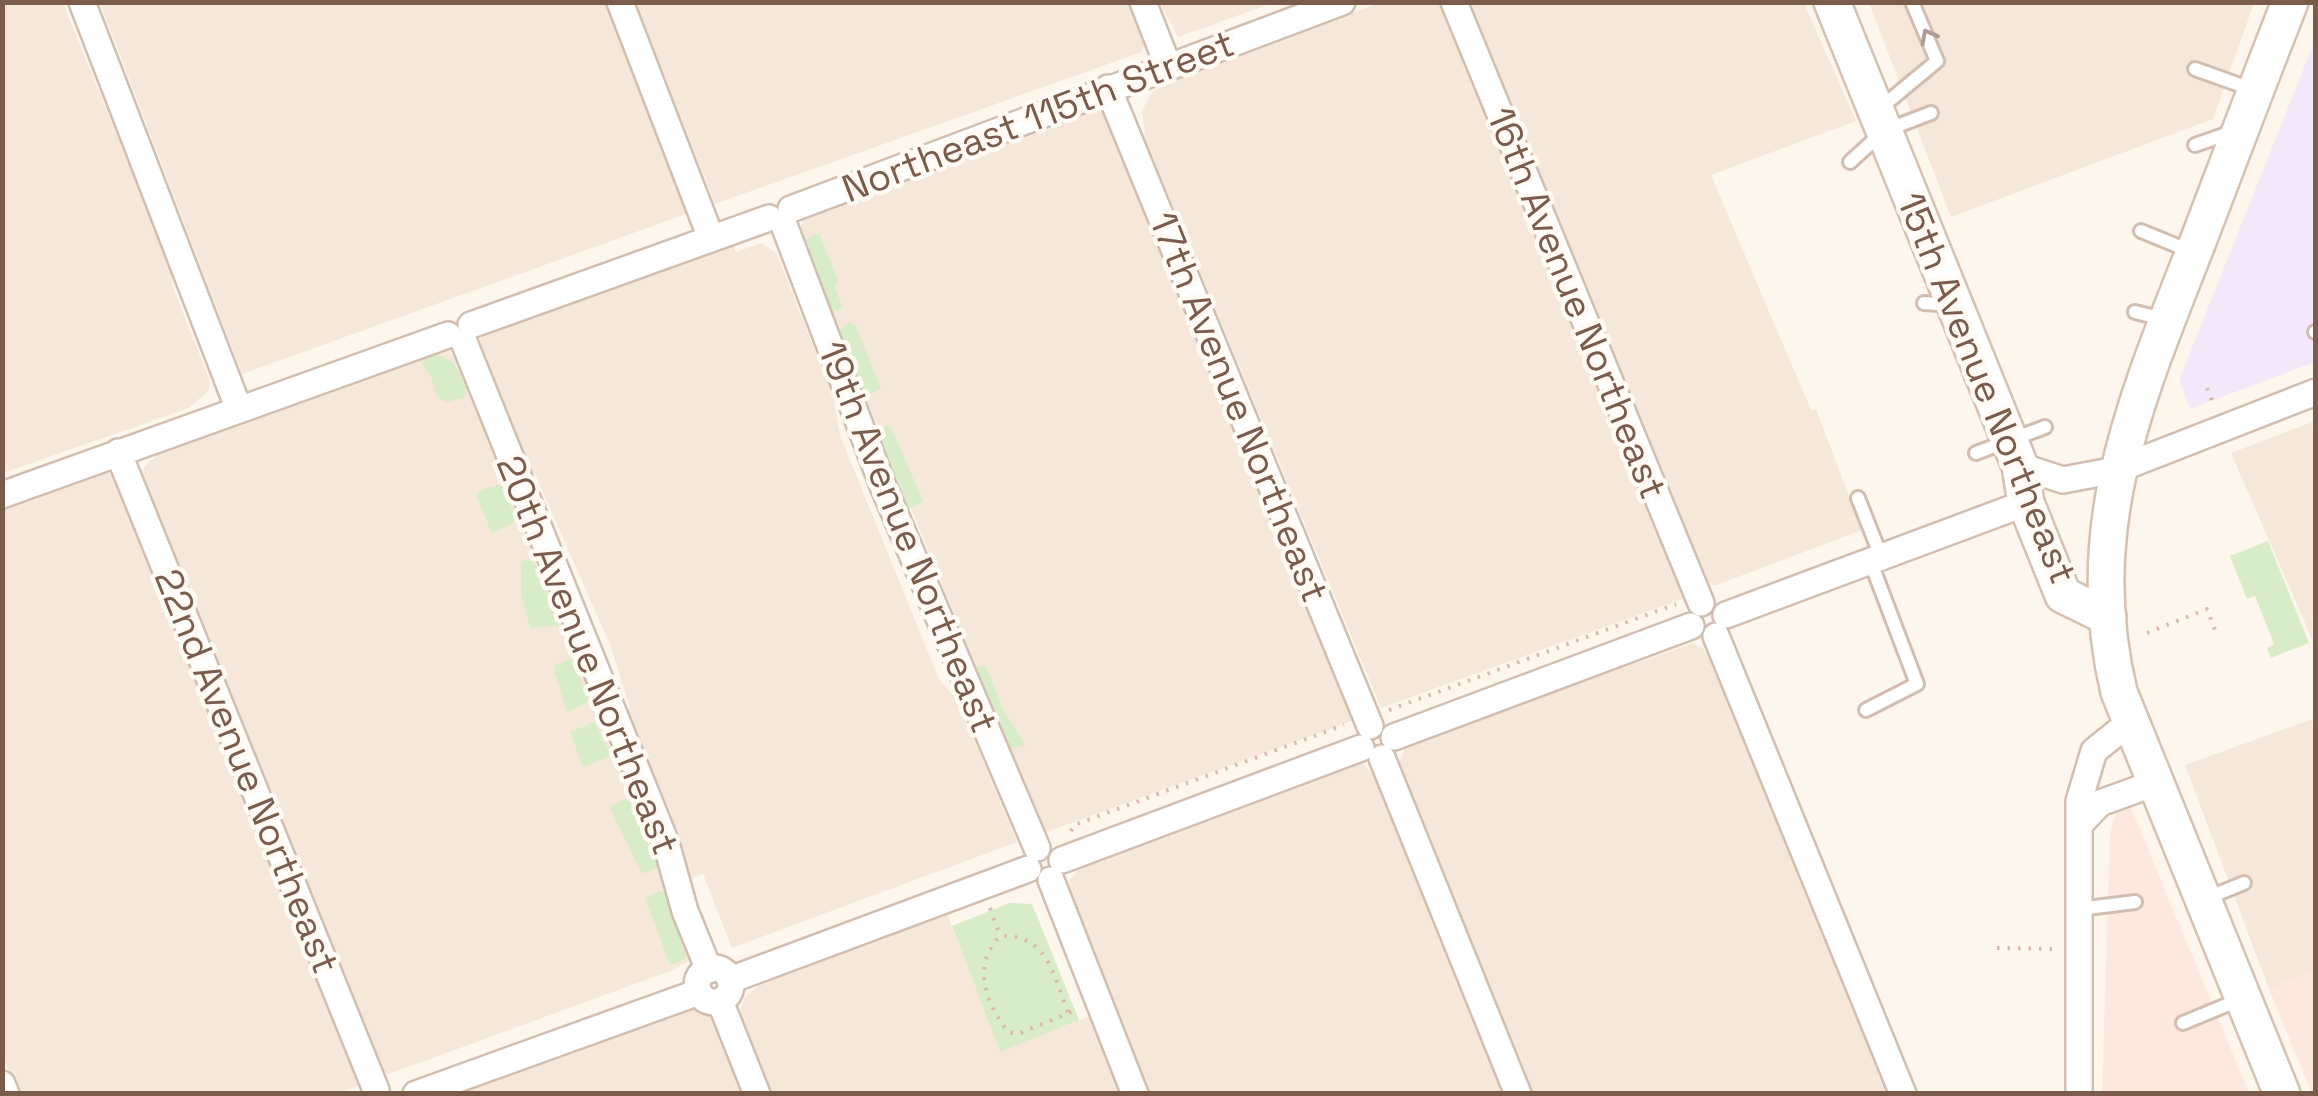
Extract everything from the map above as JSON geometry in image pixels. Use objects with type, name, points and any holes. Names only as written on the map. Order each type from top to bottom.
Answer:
[{"type":"main road","name":"15th Avenue Northeast","points":[[1832,2],[1880,122],[1939,304],[2015,453],[2026,502],[2064,594],[2108,617],[2113,668],[2130,722],[2282,1094]]},
{"type":"main road","points":[[2108,617],[2110,518],[2116,470],[2138,390],[2150,316],[2194,252],[2290,2]]},
{"type":"street","points":[[82,2],[238,407]]},
{"type":"street","points":[[620,2],[711,238]]},
{"type":"street","points":[[1143,2],[1168,66]]},
{"type":"street","name":"Northeast 115th Street","points":[[2,495],[238,407],[461,334],[711,238],[781,217],[1108,88],[1342,2]]},
{"type":"street","name":"16th Avenue Northeast","points":[[1454,2],[1692,610]]},
{"type":"street","name":"17th Avenue Northeast","points":[[1108,88],[1518,1094]]},
{"type":"street","name":"19th Avenue Northeast","points":[[781,217],[883,486],[1048,858],[1135,1094]]},
{"type":"street","name":"20th Avenue Northeast","points":[[461,334],[666,843],[685,912],[757,1094]]},
{"type":"street","points":[[2015,453],[2063,480],[2116,470],[2316,392]]},
{"type":"street","name":"22nd Avenue Northeast","points":[[118,452],[380,1092]]},
{"type":"street","points":[[1721,626],[2026,502]]},
{"type":"street","points":[[416,1094],[714,986],[1715,602],[1903,1094]]},
{"type":"street","points":[[2079,1094],[2081,788],[2094,752],[2130,722]]},
{"type":"street","points":[[2079,825],[2100,803],[2155,783]]},
{"type":"street","points":[[2,1084],[6,1094]]},
{"type":"lane","points":[[1850,162],[1880,122],[1937,60],[1912,2]]},
{"type":"lane","points":[[2196,69],[2257,91]]},
{"type":"lane","points":[[1880,122],[1931,113]]},
{"type":"lane","points":[[2195,145],[2242,128]]},
{"type":"lane","points":[[2141,231],[2194,252]]},
{"type":"lane","points":[[1976,453],[2015,453],[2045,427]]},
{"type":"lane","points":[[1858,498],[1917,684],[1866,710]]},
{"type":"lane","points":[[2202,900],[2244,883]]},
{"type":"lane","points":[[2079,910],[2135,902]]},
{"type":"lane","points":[[2183,1022],[2243,998]]},
{"type":"path","points":[[2207,388],[2214,406]]},
{"type":"path","points":[[2147,633],[2207,609],[2214,630]]},
{"type":"path","points":[[1048,858],[1074,824],[1374,734],[1692,610]]},
{"type":"path","points":[[988,902],[1000,936]]},
{"type":"path","points":[[1068,1012],[1036,945],[1022,936],[1000,936],[990,947],[983,966],[985,991],[1008,1032],[1018,1034],[1076,1010]]},
{"type":"path","points":[[1998,948],[2055,949]]},
{"type":"shaded area","points":[[2,3],[63,3],[171,268],[172,285],[210,381],[209,390],[189,408],[3,473]]},
{"type":"shaded area","points":[[100,3],[607,3],[689,213],[242,374]]},
{"type":"shaded area","points":[[636,3],[1133,3],[1146,37],[1142,52],[715,204]]},
{"type":"shaded area","points":[[1160,3],[1273,3],[1178,37]]},
{"type":"shaded area","points":[[1379,3],[1444,6],[1685,598],[1381,708],[1146,141],[1142,111],[1152,92],[1172,78]]},
{"type":"shaded area","points":[[1469,3],[1804,3],[1856,121],[1711,175],[1811,410],[1816,409],[1862,530],[1714,586],[1703,578]]},
{"type":"shaded area","points":[[1869,3],[2254,3],[2213,119],[1951,217]]},
{"type":"shaded area","points":[[2315,40],[2315,362],[2190,409],[2179,380]]},
{"type":"shaded area","points":[[1085,110],[1100,110],[1110,119],[1352,721],[1044,833],[801,240],[800,228],[806,216]]},
{"type":"shaded area","points":[[732,241],[736,252],[762,243],[777,254],[833,397],[841,438],[939,679],[958,701],[1017,842],[732,948],[703,874],[686,880],[623,711],[630,708],[611,647],[534,472],[526,473],[477,342],[487,332]]},
{"type":"shaded area","points":[[445,349],[462,363],[651,830],[692,959],[673,970],[386,1075],[377,1068],[143,481],[144,467],[159,453],[188,438]]},
{"type":"shaded area","points":[[2315,421],[2315,646],[2231,453]]},
{"type":"shaded area","points":[[102,472],[111,474],[123,489],[360,1085],[337,1094],[17,1093],[3,1056],[3,509]]},
{"type":"shaded area","points":[[1693,643],[1704,649],[1716,670],[1890,1093],[1531,1093],[1399,763],[1404,750],[1417,741]]},
{"type":"shaded area","points":[[2315,718],[2315,971],[2269,989],[2185,765]]},
{"type":"shaded area","points":[[1346,761],[1363,763],[1377,779],[1505,1093],[1149,1093],[1069,898],[1070,880],[1081,866]]},
{"type":"shaded area","points":[[2129,803],[2249,1093],[2102,1094],[2110,834],[2117,810]]},
{"type":"shaded area","points":[[947,914],[1000,1051],[1093,1015],[1125,1093],[770,1093],[739,1014],[745,997],[768,978]]},
{"type":"shaded area","points":[[2315,971],[2316,1093],[2312,1094],[2269,989]]},
{"type":"shaded area","points":[[695,1009],[705,1012],[718,1027],[745,1094],[456,1094]]},
{"type":"green space","points":[[819,233],[838,280],[835,288],[843,308],[829,313],[799,242]]},
{"type":"green space","points":[[849,322],[856,326],[881,389],[864,396],[835,334]]},
{"type":"green space","points":[[426,355],[443,357],[453,364],[467,391],[464,398],[447,402],[437,398],[431,376],[422,364]]},
{"type":"green space","points":[[890,425],[923,501],[903,512],[874,430]]},
{"type":"green space","points":[[501,485],[518,520],[492,534],[476,495],[482,489]]},
{"type":"green space","points":[[2268,541],[2309,643],[2271,658],[2267,648],[2274,644],[2255,596],[2247,599],[2230,556]]},
{"type":"green space","points":[[528,559],[538,568],[559,625],[530,628],[521,594],[521,562]]},
{"type":"green space","points":[[571,659],[590,701],[567,712],[553,666]]},
{"type":"green space","points":[[986,666],[1002,707],[1025,745],[1008,749],[971,667]]},
{"type":"green space","points":[[595,722],[611,756],[583,767],[570,732]]},
{"type":"green space","points":[[628,798],[656,861],[657,867],[642,874],[609,806]]},
{"type":"green space","points":[[665,892],[686,959],[670,965],[645,898]]},
{"type":"green space","points":[[1010,903],[1032,904],[1079,1020],[1000,1052],[952,926]]}]
